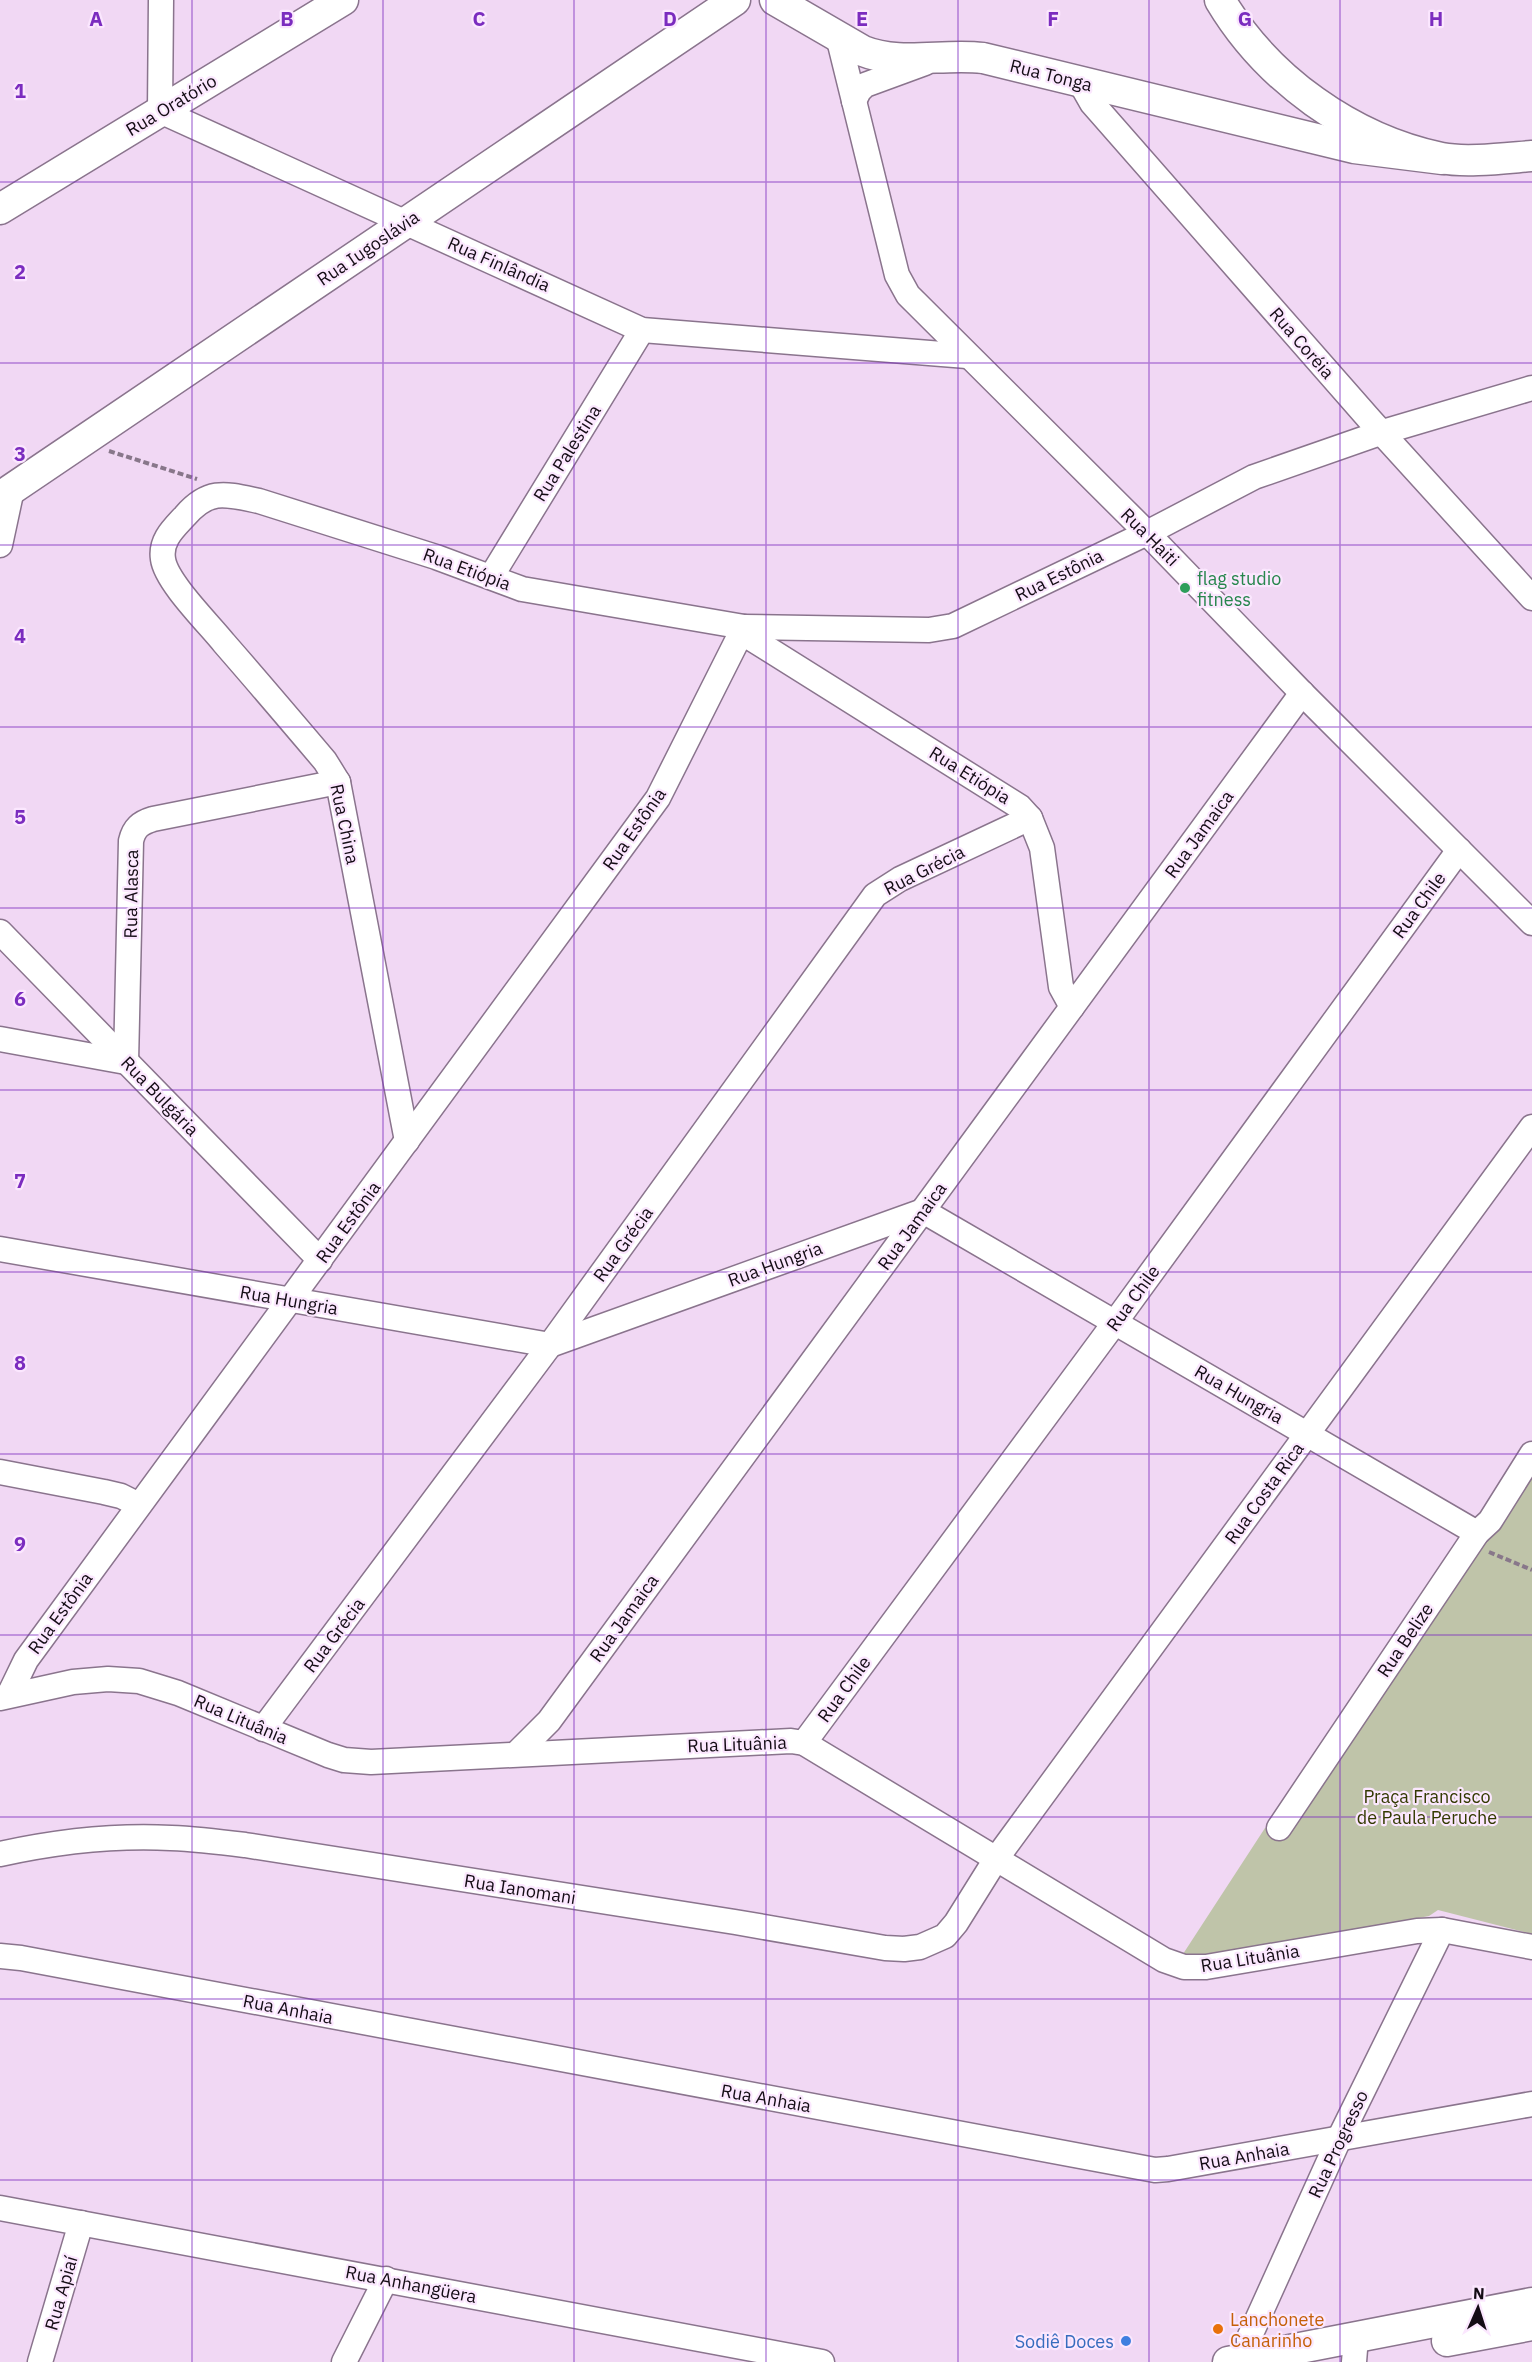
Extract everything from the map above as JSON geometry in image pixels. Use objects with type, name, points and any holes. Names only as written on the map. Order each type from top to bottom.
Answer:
[{"type":"main road","name":"Rua Oratório","points":[[0,208],[343,0]]},
{"type":"main road","name":"Rua Iugoslávia","points":[[6,493],[735,0]]},
{"type":"main road","points":[[775,0],[838,36]]},
{"type":"main road","points":[[1220,0],[1242,34],[1292,85],[1330,111],[1369,133],[1442,159],[1532,156]]},
{"type":"main road","name":"Rua Tonga","points":[[838,36],[878,57],[963,55],[983,58],[1354,148],[1442,159]]},
{"type":"main road","points":[[1265,126],[1285,116],[1289,108],[1292,85]]},
{"type":"main road","points":[[1349,2355],[1532,2303]]},
{"type":"main road","points":[[1242,2360],[1349,2355],[1532,2325]]},
{"type":"street","points":[[160,111],[161,0]]},
{"type":"street","name":"Rua Haiti","points":[[838,36],[897,275],[908,295],[1532,923]]},
{"type":"street","points":[[854,101],[859,91],[873,81],[945,56]]},
{"type":"street","name":"Rua Coréia","points":[[1080,82],[1092,102],[1532,598]]},
{"type":"street","name":"Rua Finlândia","points":[[160,111],[642,330],[967,356]]},
{"type":"street","name":"Rua Palestina","points":[[491,576],[642,330]]},
{"type":"street","name":"Rua Estônia","points":[[5,1696],[26,1660],[658,798],[743,629],[940,630],[964,622],[1147,533],[1254,477],[1383,432],[1532,388]]},
{"type":"street","name":"Rua Etiópia","points":[[197,491],[210,496],[231,495],[259,501],[436,557],[522,589],[743,629],[1020,807],[1030,818],[1042,848],[1061,987],[1072,1007]]},
{"type":"street","name":"Rua China","points":[[197,491],[163,546],[163,560],[185,596],[325,761],[338,782],[406,1141]]},
{"type":"street","points":[[0,545],[6,493]]},
{"type":"street","name":"Rua Jamaica","points":[[516,1754],[549,1720],[1302,693]]},
{"type":"street","name":"Rua Alasca","points":[[126,1062],[131,841],[135,830],[139,825],[153,819],[338,782]]},
{"type":"street","name":"Rua Grécia","points":[[263,1729],[550,1345],[875,895],[900,879],[1030,818]]},
{"type":"street","name":"Rua Chile","points":[[804,1743],[1116,1321],[1459,850]]},
{"type":"street","name":"Rua Bulgária","points":[[0,932],[320,1260]]},
{"type":"street","points":[[0,1039],[126,1062]]},
{"type":"street","name":"Rua Costa Rica","points":[[996,1859],[1532,1127]]},
{"type":"street","name":"Rua Hungria","points":[[0,1249],[550,1345],[923,1210],[1307,1434],[1473,1538]]},
{"type":"street","name":"Rua Belize","points":[[1280,1828],[1473,1538],[1490,1521],[1532,1454]]},
{"type":"street","points":[[0,1472],[104,1491],[139,1505]]},
{"type":"street","name":"Rua Lituânia","points":[[5,1696],[73,1682],[108,1679],[139,1681],[178,1693],[344,1760],[371,1762],[776,1741],[804,1743],[1164,1960],[1184,1967],[1206,1967],[1395,1934],[1442,1930],[1532,1947]]},
{"type":"street","name":"Rua Ianomani","points":[[0,1854],[116,1838],[170,1838],[245,1845],[735,1922],[885,1948],[904,1949],[920,1947],[945,1935],[956,1923],[996,1859]]},
{"type":"street","name":"Rua Progresso","points":[[1242,2360],[1249,2338],[1339,2139],[1442,1930]]},
{"type":"street","name":"Rua Anhaia","points":[[0,1956],[33,1960],[1141,2169],[1168,2169],[1532,2104]]},
{"type":"street","name":"Rua Anhangüera","points":[[0,2208],[822,2362]]},
{"type":"street","name":"Rua Apiaí","points":[[40,2362],[81,2223]]},
{"type":"street","points":[[344,2362],[386,2279]]},
{"type":"path","points":[[111,452],[197,491]]},
{"type":"path","points":[[1473,1538],[1532,1570]]},
{"type":"green space","name":"Praça Francisco de Paula Peruche","points":[[1532,1472],[1532,1934],[1438,1910],[1429,1916],[1218,1956],[1196,1957],[1183,1954],[1265,1828],[1282,1836]]},
{"type":"place","name":"flag studio fitness","points":[[1185,588]]},
{"type":"place","name":"Lanchonete Canarinho","points":[[1218,2329]]},
{"type":"place","name":"Sodiê Doces","points":[[1126,2341]]}]
